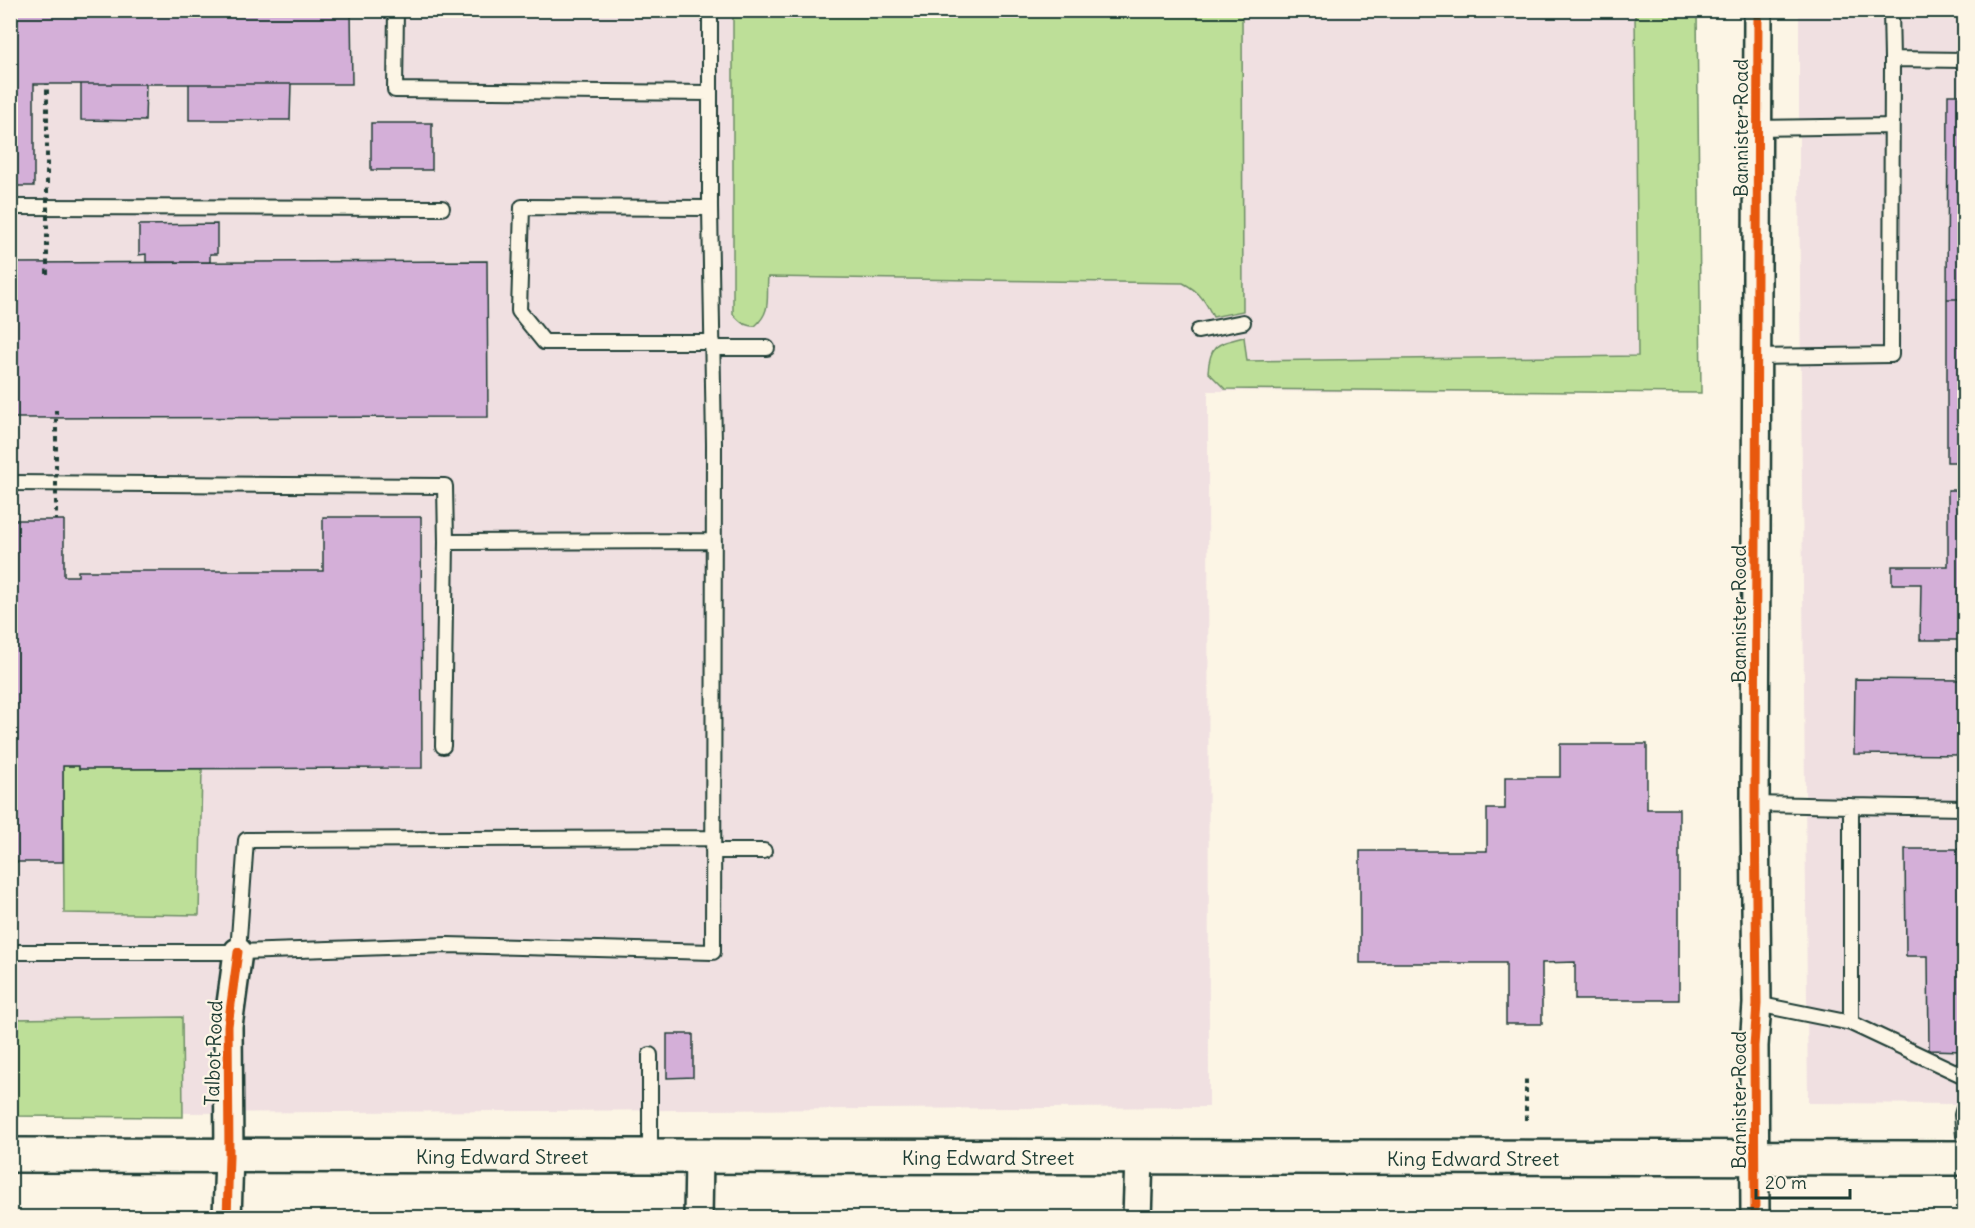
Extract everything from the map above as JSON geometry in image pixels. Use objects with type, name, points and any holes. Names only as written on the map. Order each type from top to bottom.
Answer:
[{"type":"main road","name":"King Edward Street","points":[[10,1155],[1965,1158]]},
{"type":"street","name":"Bannister Road","points":[[1755,1218],[1758,10]]},
{"type":"street","name":"Talbot Road","points":[[227,1218],[230,1156],[228,1026],[238,952]]},
{"type":"street","points":[[698,1218],[699,1157]]},
{"type":"street","points":[[1137,1218],[1138,1157]]},
{"type":"lane","points":[[396,10],[394,90],[710,93]]},
{"type":"lane","points":[[10,952],[238,952],[447,945],[712,952],[714,542],[710,10]]},
{"type":"lane","points":[[1757,357],[1891,355],[1891,10]]},
{"type":"lane","points":[[1892,59],[1965,60]]},
{"type":"lane","points":[[1758,128],[1891,126]]},
{"type":"lane","points":[[10,207],[442,208]]},
{"type":"lane","points":[[710,208],[522,207],[519,311],[544,342],[766,348]]},
{"type":"lane","points":[[1198,331],[1243,322]]},
{"type":"lane","points":[[10,483],[445,486],[443,746]]},
{"type":"lane","points":[[446,543],[714,542]]},
{"type":"lane","points":[[1755,804],[1965,808]]},
{"type":"lane","points":[[1851,806],[1851,1023]]},
{"type":"lane","points":[[238,952],[246,840],[713,844],[764,851]]},
{"type":"lane","points":[[1757,1004],[1851,1023],[1965,1076]]},
{"type":"lane","points":[[650,1055],[650,1157]]},
{"type":"lane","points":[[1965,1108],[1962,1115],[1965,1136]]},
{"type":"path","points":[[47,84],[47,274]]},
{"type":"path","points":[[56,410],[56,520]]},
{"type":"path","points":[[1526,1077],[1526,1120]]},
{"type":"shaded area","points":[[10,11],[1697,11],[1701,393],[1208,391],[1209,1107],[11,1114]]},
{"type":"shaded area","points":[[1799,11],[1964,11],[1964,1104],[1808,1103]]},
{"type":"green space","points":[[733,11],[1242,11],[1243,311],[1213,317],[1201,297],[1183,283],[768,277],[767,304],[764,315],[755,326],[742,323],[733,314]]},
{"type":"green space","points":[[1635,11],[1697,11],[1701,393],[1225,389],[1208,372],[1211,355],[1217,346],[1244,337],[1247,361],[1638,356]]},
{"type":"green space","points":[[63,766],[79,766],[79,769],[202,769],[199,915],[64,913]]},
{"type":"green space","points":[[182,1017],[183,1117],[11,1116],[11,1019]]},
{"type":"building","points":[[10,10],[351,10],[352,84],[34,84],[34,186],[10,186]]},
{"type":"building","points":[[81,84],[146,84],[145,121],[81,120]]},
{"type":"building","points":[[189,84],[291,84],[290,120],[189,120]]},
{"type":"building","points":[[1948,95],[1964,95],[1964,299],[1947,299]]},
{"type":"building","points":[[371,123],[432,123],[432,170],[371,170]]},
{"type":"building","points":[[217,224],[217,254],[210,254],[210,262],[146,262],[146,254],[139,255],[139,225]]},
{"type":"building","points":[[487,261],[488,417],[10,418],[10,263]]},
{"type":"building","points":[[1947,299],[1964,299],[1964,462],[1947,462]]},
{"type":"building","points":[[1948,490],[1964,490],[1964,640],[1920,640],[1921,584],[1892,584],[1892,566],[1948,566]]},
{"type":"building","points":[[323,517],[421,517],[422,768],[79,769],[79,766],[63,766],[63,862],[10,862],[10,520],[64,520],[64,576],[78,576],[78,571],[323,571]]},
{"type":"building","points":[[1855,679],[1964,680],[1964,755],[1854,754]]},
{"type":"building","points":[[1560,744],[1647,744],[1647,809],[1679,809],[1679,1000],[1575,1000],[1575,962],[1542,963],[1542,1024],[1506,1024],[1506,963],[1360,963],[1360,851],[1487,851],[1487,809],[1505,809],[1505,777],[1560,777]]},
{"type":"building","points":[[1905,849],[1964,849],[1964,1051],[1929,1050],[1928,956],[1906,956]]},
{"type":"building","points":[[667,1034],[693,1034],[693,1077],[667,1078]]},
{"type":"cycle path","points":[[1755,1218],[1758,10]]},
{"type":"cycle path","points":[[227,1218],[228,1026],[238,952]]}]
